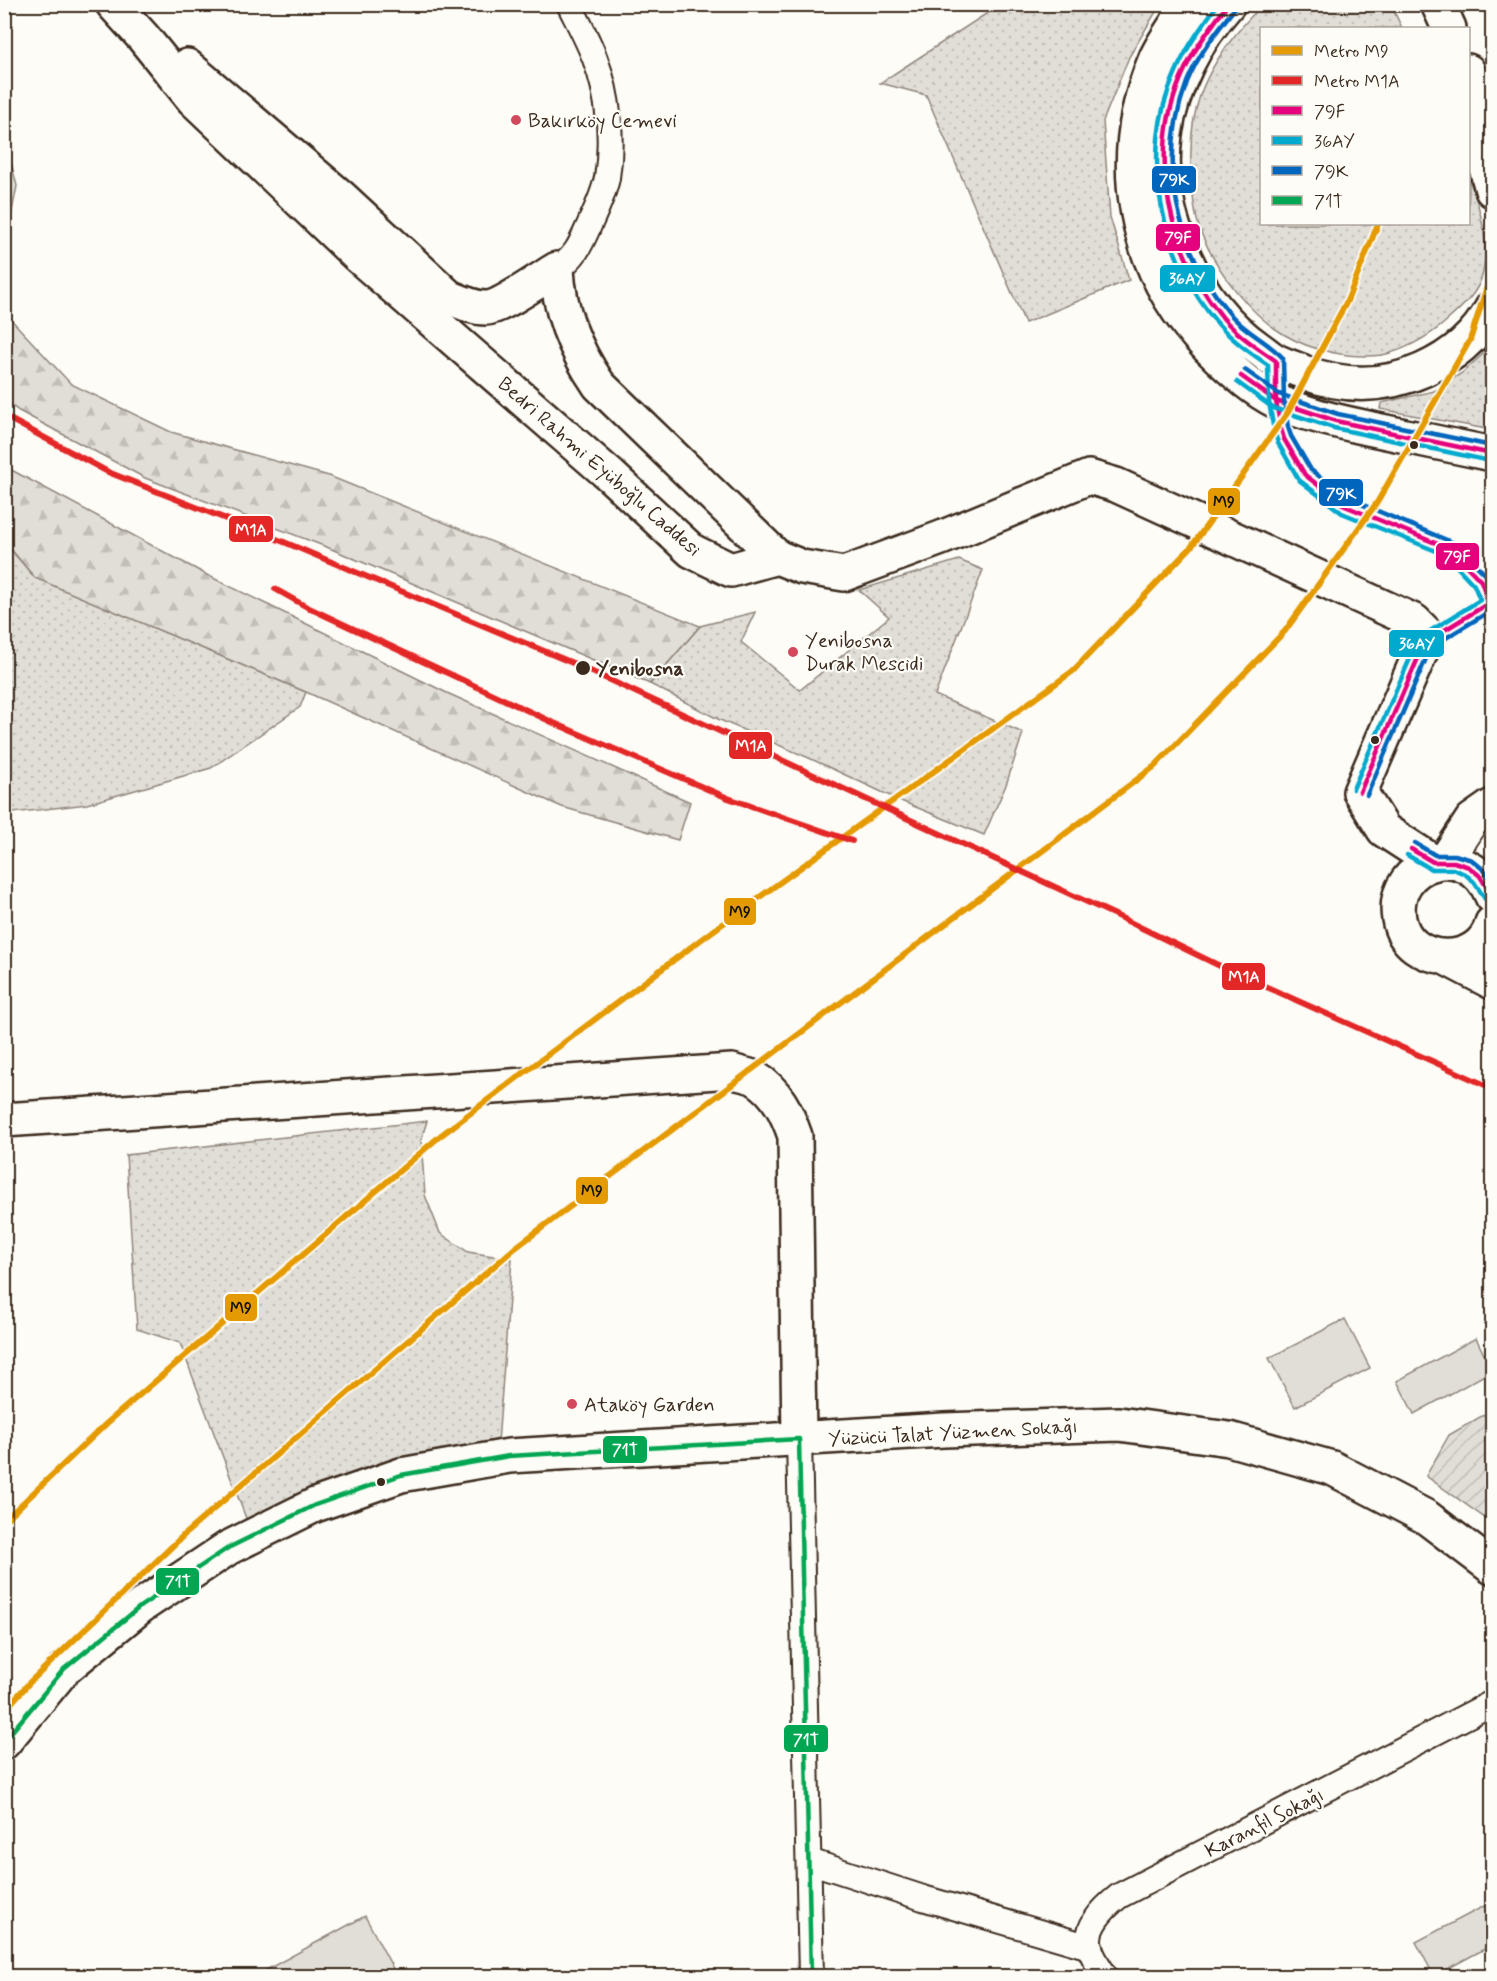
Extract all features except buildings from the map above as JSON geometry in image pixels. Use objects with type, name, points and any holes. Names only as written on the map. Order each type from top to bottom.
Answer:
[{"type":"street","name":"Bedri Rahmi Eyüboğlu Caddesi","points":[[113,4],[143,36],[193,99],[357,255],[611,476],[692,551],[731,570],[777,557]]},
{"type":"street","points":[[553,4],[589,83],[595,102],[596,140],[591,178],[576,224],[561,249],[557,269],[557,285],[568,327],[581,359],[600,385],[777,557],[802,567],[844,574],[941,538],[1089,477],[1116,485],[1414,621],[1427,634],[1425,642],[1360,792],[1384,830],[1440,862]]},
{"type":"street","points":[[467,351],[466,339],[469,328],[487,308],[503,302],[570,260],[579,248],[596,211],[606,180],[610,143],[604,90],[596,59],[569,4]]},
{"type":"street","points":[[1190,4],[1156,58],[1138,116],[1133,145],[1133,179],[1137,212],[1154,269],[1173,303],[1194,333],[1224,363],[1276,401],[1336,421],[1492,454]]},
{"type":"street","points":[[1228,4],[1216,18],[1183,71],[1172,102],[1165,135],[1164,170],[1169,209],[1178,243],[1194,277],[1224,319],[1246,340],[1276,361],[1332,381],[1358,384],[1380,383],[1409,377],[1437,364],[1458,350],[1492,308]]},
{"type":"street","points":[[1438,4],[1449,27]]},
{"type":"street","name":"Bedri Rahmi Eyüboğlu Caddesi","points":[[143,36],[175,56],[259,125],[449,297],[468,305],[487,308]]},
{"type":"street","points":[[1470,74],[1492,123]]},
{"type":"street","points":[[1470,107],[1492,190]]},
{"type":"street","points":[[1276,361],[1276,401]]},
{"type":"street","points":[[1440,862],[1472,820],[1492,806]]},
{"type":"street","points":[[1446,958],[1461,956],[1474,949],[1485,939],[1492,901],[1488,884],[1477,872],[1461,864],[1440,862],[1421,868],[1402,890],[1399,920],[1404,933],[1416,947],[1430,955],[1446,958],[1492,982]]},
{"type":"street","points":[[4,1120],[732,1071],[755,1078],[773,1093],[787,1113],[795,1136],[811,1977]]},
{"type":"street","name":"Yüzücü Talat Yüzmen Sokağı","points":[[4,1742],[64,1669],[141,1605],[228,1548],[315,1505],[401,1475],[509,1456],[944,1430],[1119,1425],[1229,1439],[1332,1468],[1426,1517],[1492,1567]]},
{"type":"street","name":"Karanfil Sokağı","points":[[1090,1947],[1089,1938],[1096,1920],[1119,1896],[1492,1703]]},
{"type":"street","points":[[809,1861],[923,1898],[1090,1947],[1105,1977]]},
{"type":"green space","points":[[1001,4],[1160,5],[1129,57],[1103,121],[1110,217],[1129,280],[1025,323],[926,95],[880,83]]},
{"type":"green space","points":[[1264,4],[1391,5],[1402,27],[1260,27],[1260,225],[1470,225],[1470,182],[1485,236],[1485,260],[1481,280],[1467,302],[1455,314],[1422,339],[1406,347],[1382,355],[1358,356],[1319,349],[1296,341],[1272,327],[1248,305],[1208,249],[1199,227],[1191,173],[1191,145],[1196,110],[1200,94],[1215,64],[1239,30]]},
{"type":"green space","points":[[5,138],[17,186],[5,247]]},
{"type":"green space","points":[[4,312],[71,384],[171,432],[329,476],[700,626],[650,684],[329,548],[145,478],[19,411],[5,401]]},
{"type":"green space","points":[[1492,346],[1492,430],[1380,409],[1381,403],[1434,391],[1462,373]]},
{"type":"green space","points":[[4,466],[207,575],[447,693],[690,802],[678,840],[562,807],[306,692],[35,578],[5,542]]},
{"type":"green space","points":[[4,542],[35,578],[306,692],[300,707],[211,768],[87,804],[5,814]]},
{"type":"green space","points":[[959,560],[983,570],[935,695],[1023,733],[1006,785],[984,835],[901,801],[720,720],[650,684],[700,626],[755,612],[741,642],[800,690],[889,617],[859,590]]},
{"type":"green space","points":[[427,1121],[421,1140],[425,1195],[440,1233],[468,1252],[512,1259],[498,1443],[247,1521],[180,1343],[137,1329],[126,1155]]},
{"type":"green space","points":[[1345,1319],[1370,1368],[1295,1407],[1269,1358]]},
{"type":"green space","points":[[1476,1338],[1492,1371],[1414,1414],[1397,1381]]},
{"type":"green space","points":[[1492,1410],[1492,1523],[1426,1476],[1449,1435]]},
{"type":"green space","points":[[1492,1902],[1492,1945],[1434,1976],[1416,1942]]},
{"type":"green space","points":[[365,1916],[397,1976],[270,1976],[266,1970]]},
{"type":"metro line","name":"M9","points":[[4,1521],[107,1423],[440,1136],[707,935],[1073,671],[1192,546],[1288,412],[1347,301],[1378,225]]},
{"type":"metro line","name":"M9","points":[[4,1711],[30,1682],[186,1533],[515,1248],[1155,766],[1285,631],[1378,501],[1470,340],[1492,271]]},
{"type":"metro line","name":"M1A","points":[[4,416],[108,472],[284,542],[575,664],[1220,966],[1492,1088]]},
{"type":"metro line","name":"M1A","points":[[275,589],[307,607],[554,723],[728,798],[852,841]]},
{"type":"transit line","name":"36AY","points":[[1218,4],[1179,64],[1164,105],[1158,138],[1157,171],[1161,205],[1182,270],[1199,299],[1219,325],[1236,342],[1268,365],[1269,402],[1274,431],[1278,443],[1299,480],[1342,513],[1446,555],[1474,585],[1480,600],[1419,638],[1353,789]]},
{"type":"transit line","name":"79F","points":[[1228,4],[1196,49],[1181,78],[1171,109],[1166,140],[1165,172],[1169,203],[1177,234],[1189,264],[1204,292],[1223,318],[1248,341],[1276,361],[1276,401],[1281,429],[1284,439],[1305,475],[1345,506],[1450,549],[1481,581],[1489,603],[1425,642],[1360,792]]},
{"type":"transit line","name":"79K","points":[[1234,9],[1196,62],[1178,112],[1173,143],[1173,173],[1177,204],[1196,262],[1211,289],[1230,314],[1283,358],[1284,400],[1288,427],[1311,470],[1349,499],[1454,543],[1487,576],[1492,591]]},
{"type":"transit line","name":"79K","points":[[1245,370],[1279,394],[1338,414],[1492,446]]},
{"type":"transit line","name":"79F","points":[[1241,376],[1276,401],[1336,421],[1492,454]]},
{"type":"transit line","name":"36AY","points":[[1237,382],[1273,408],[1334,428],[1490,461]]},
{"type":"transit line","name":"79K","points":[[1367,795],[1431,647],[1492,610]]},
{"type":"transit line","name":"79K","points":[[1415,843],[1435,855],[1455,855],[1472,860],[1485,871],[1492,881]]},
{"type":"transit line","name":"79F","points":[[1411,849],[1433,862],[1454,862],[1469,867],[1480,876],[1492,896]]},
{"type":"transit line","name":"36AY","points":[[1407,855],[1431,869],[1453,869],[1465,874],[1474,882],[1485,899]]},
{"type":"transit line","name":"71T","points":[[4,1741],[64,1669],[141,1606],[228,1548],[315,1505],[401,1475],[509,1456],[799,1439],[811,1976]]},
{"type":"place","name":"Bakırköy Cemevi","points":[[516,120]]},
{"type":"place","name":"Yenibosna Durak Mescidi","points":[[793,652]]},
{"type":"place","name":"Yenibosna","points":[[583,668]]},
{"type":"place","name":"Ataköy Garden","points":[[572,1404]]}]
